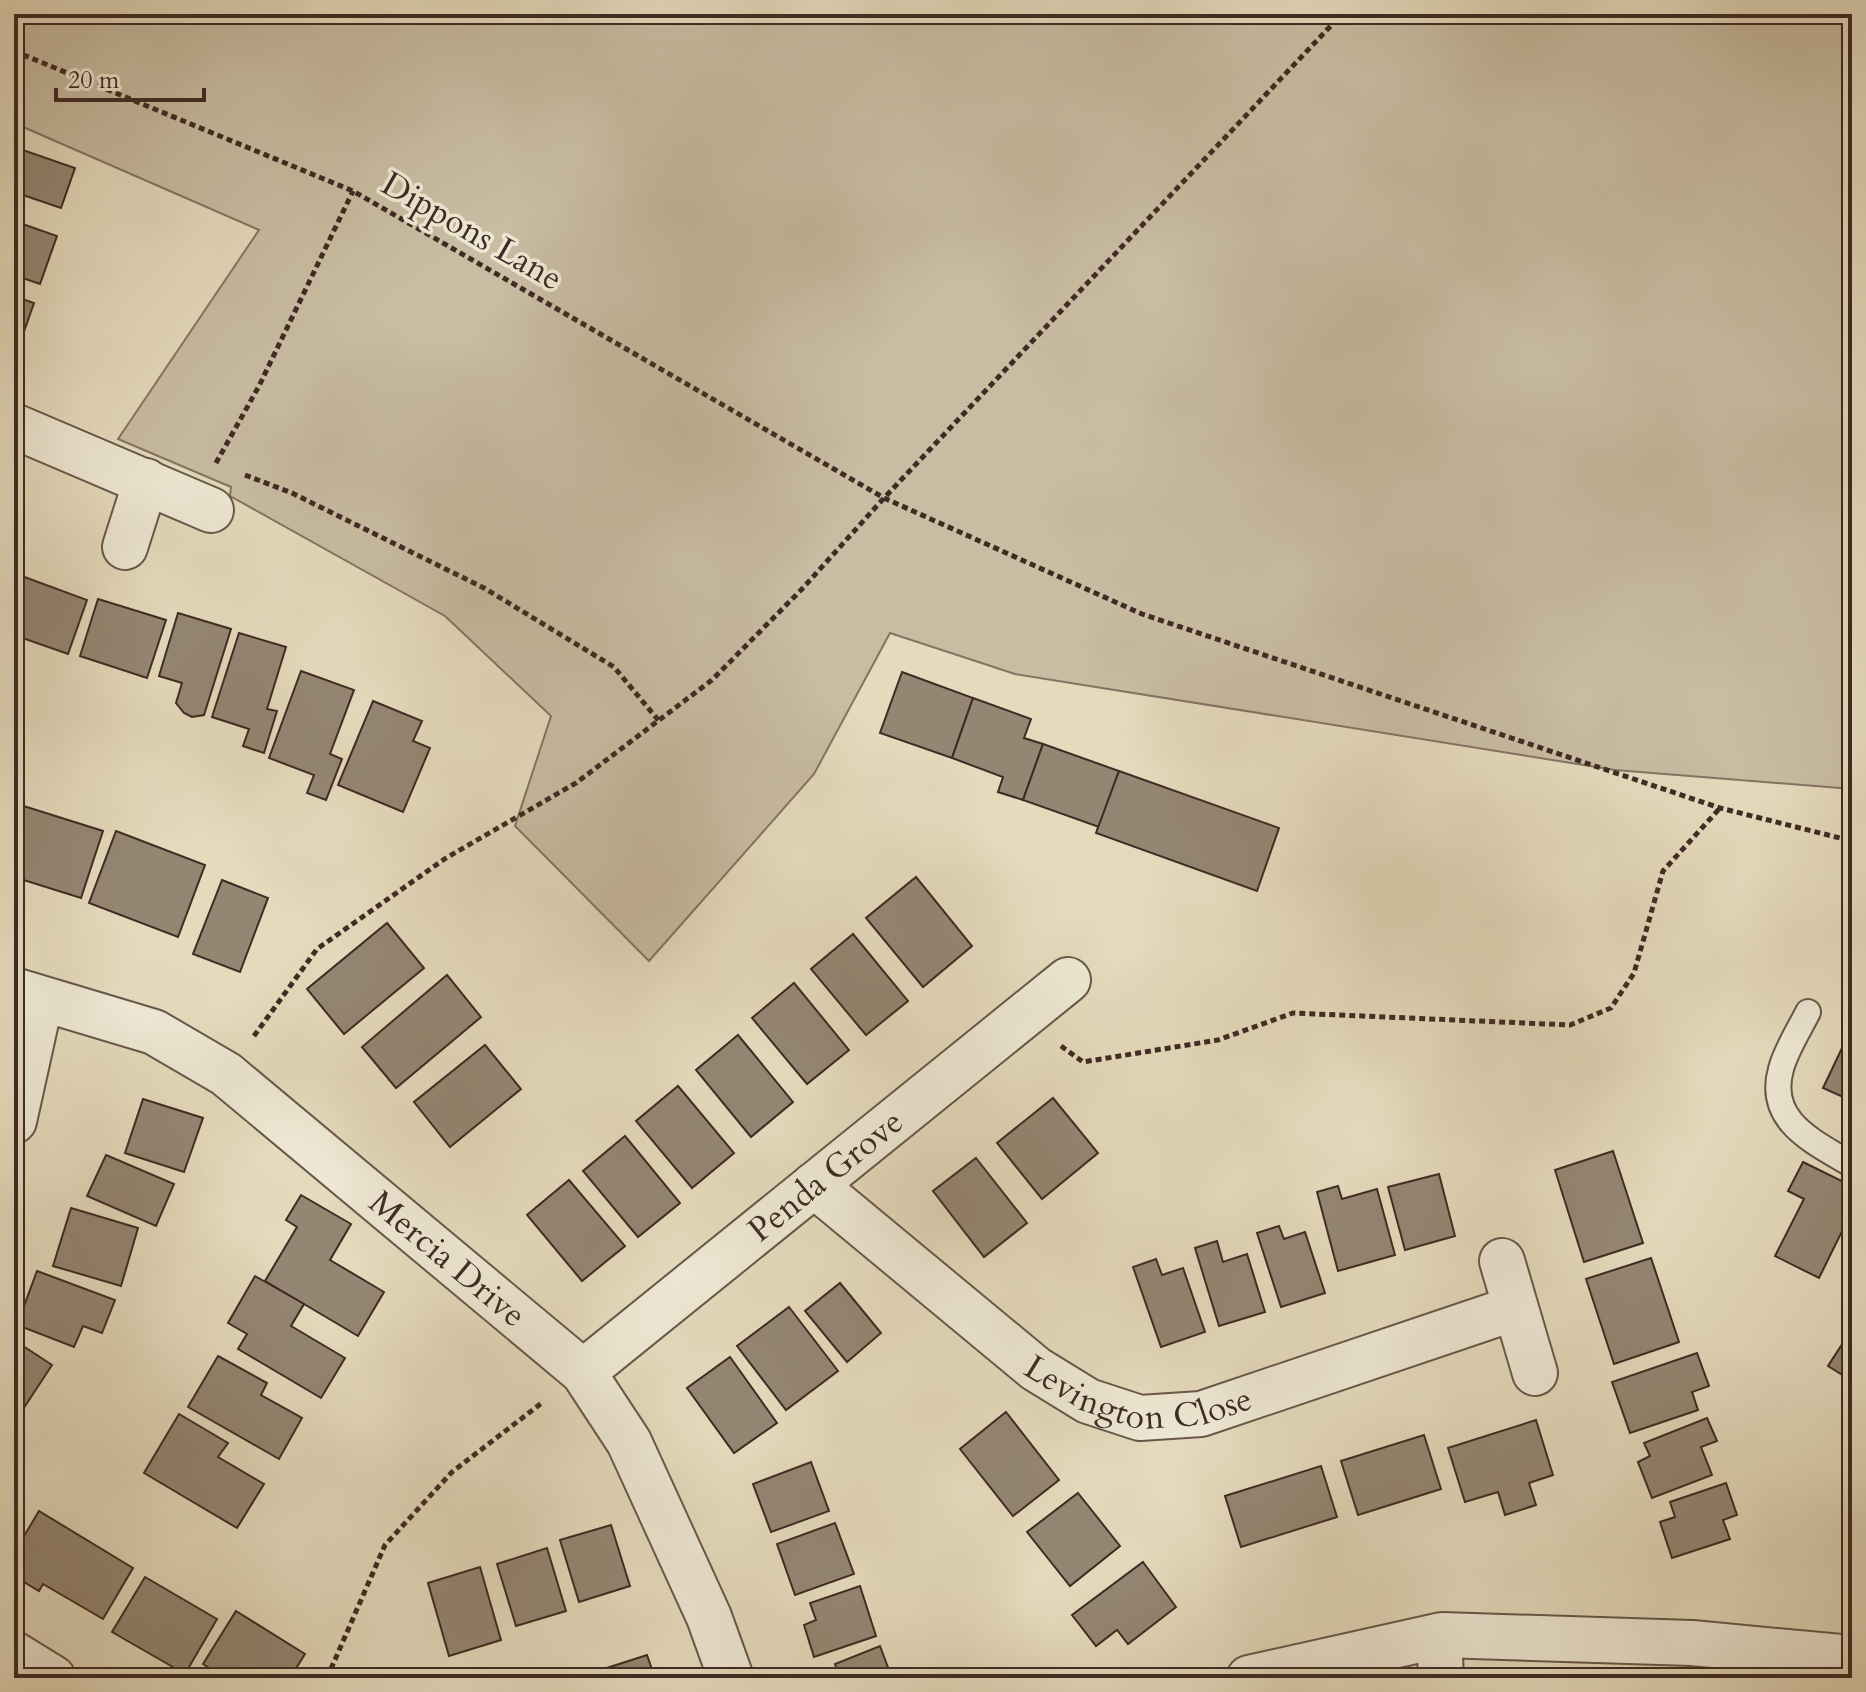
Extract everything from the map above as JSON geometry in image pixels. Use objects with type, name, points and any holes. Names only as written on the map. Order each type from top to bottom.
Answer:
[{"type":"street","points":[[14,426],[211,510]]},
{"type":"street","points":[[125,547],[146,481]]},
{"type":"street","name":"Penda Grove","points":[[583,1372],[1068,980]]},
{"type":"street","points":[[14,1121],[28,995]]},
{"type":"street","name":"Mercia Drive","points":[[28,995],[154,1032],[226,1074],[583,1372],[629,1442],[709,1617],[731,1678]]},
{"type":"street","name":"Levington Close","points":[[814,1185],[1036,1369],[1088,1401],[1140,1418],[1201,1414],[1515,1308]]},
{"type":"street","points":[[1502,1261],[1535,1373]]},
{"type":"street","points":[[1249,1678],[1440,1657],[1692,1643],[1852,1658]]},
{"type":"lane","points":[[1808,1012],[1781,1068],[1778,1097],[1782,1112],[1809,1139],[1852,1165]]},
{"type":"path","points":[[226,1074],[317,949],[446,858],[576,783],[712,680],[802,589],[884,498],[1342,14]]},
{"type":"path","name":"Dippons Lane","points":[[14,51],[353,191],[884,498],[1142,614],[1720,808],[1852,841]]},
{"type":"path","points":[[228,469],[215,464],[259,386],[353,191]]},
{"type":"path","points":[[241,474],[292,493],[484,588],[614,667],[659,721]]},
{"type":"path","points":[[1021,1017],[1083,1062],[1218,1040],[1293,1013],[1570,1025],[1611,1008],[1634,973],[1663,871],[1720,808]]},
{"type":"path","points":[[327,1678],[385,1545],[452,1472],[583,1372]]},
{"type":"shaded area","points":[[14,14],[1852,14],[1852,789],[1615,770],[1015,674],[890,633],[814,774],[649,961],[515,826],[551,716],[445,616],[230,496],[231,487],[118,439],[259,230],[14,123]]},
{"type":"building","points":[[14,147],[75,168],[61,208],[14,192]]},
{"type":"building","points":[[14,221],[57,236],[40,284],[14,275]]},
{"type":"building","points":[[14,296],[34,303],[16,354],[14,353]]},
{"type":"building","points":[[19,575],[87,600],[68,654],[14,635],[14,590]]},
{"type":"building","points":[[98,599],[166,620],[147,678],[80,656]]},
{"type":"building","points":[[178,613],[231,629],[204,715],[192,717],[184,713],[176,703],[182,683],[159,676]]},
{"type":"building","points":[[239,633],[286,647],[267,709],[277,711],[264,753],[243,746],[249,729],[212,717]]},
{"type":"building","points":[[301,671],[354,690],[330,754],[342,759],[326,800],[307,793],[314,775],[269,758]]},
{"type":"building","points":[[902,672],[973,698],[952,758],[880,733]]},
{"type":"building","points":[[973,698],[1031,719],[1024,738],[1043,744],[1023,800],[998,792],[1003,777],[952,758]]},
{"type":"building","points":[[373,701],[422,721],[413,741],[430,748],[403,812],[338,785]]},
{"type":"building","points":[[1043,744],[1119,771],[1099,827],[1023,800]]},
{"type":"building","points":[[1119,771],[1279,828],[1257,891],[1096,833]]},
{"type":"building","points":[[14,803],[103,831],[81,898],[14,877]]},
{"type":"building","points":[[116,831],[205,865],[178,937],[89,903]]},
{"type":"building","points":[[916,877],[972,946],[923,987],[866,918]]},
{"type":"building","points":[[222,880],[268,898],[240,972],[193,954]]},
{"type":"building","points":[[387,923],[424,968],[344,1034],[307,989]]},
{"type":"building","points":[[853,934],[908,1001],[866,1035],[811,969]]},
{"type":"building","points":[[447,975],[481,1017],[396,1088],[362,1047]]},
{"type":"building","points":[[794,983],[849,1050],[807,1084],[752,1018]]},
{"type":"building","points":[[1852,1027],[1852,1101],[1823,1088]]},
{"type":"building","points":[[738,1035],[793,1102],[751,1137],[696,1070]]},
{"type":"building","points":[[485,1045],[521,1089],[450,1147],[414,1102]]},
{"type":"building","points":[[678,1086],[734,1153],[692,1188],[636,1121]]},
{"type":"building","points":[[1053,1098],[1098,1153],[1042,1199],[997,1143]]},
{"type":"building","points":[[143,1099],[203,1118],[184,1172],[125,1153]]},
{"type":"building","points":[[625,1136],[680,1203],[638,1237],[583,1171]]},
{"type":"building","points":[[1613,1151],[1643,1243],[1584,1262],[1555,1170]]},
{"type":"building","points":[[106,1155],[174,1184],[156,1226],[87,1196]]},
{"type":"building","points":[[976,1158],[1027,1223],[984,1257],[933,1191]]},
{"type":"building","points":[[1803,1162],[1852,1186],[1852,1211],[1819,1278],[1775,1256],[1804,1199],[1788,1191]]},
{"type":"building","points":[[1439,1174],[1455,1236],[1405,1250],[1388,1187]]},
{"type":"building","points":[[569,1180],[625,1246],[582,1281],[527,1215]]},
{"type":"building","points":[[1338,1186],[1342,1199],[1377,1189],[1395,1255],[1338,1271],[1317,1192]]},
{"type":"building","points":[[301,1195],[351,1224],[330,1260],[384,1292],[358,1336],[265,1281],[297,1227],[286,1220]]},
{"type":"building","points":[[71,1208],[138,1228],[121,1286],[53,1266]]},
{"type":"building","points":[[1279,1226],[1284,1239],[1305,1232],[1325,1293],[1281,1307],[1257,1233]]},
{"type":"building","points":[[1217,1241],[1223,1262],[1247,1254],[1265,1312],[1219,1326],[1195,1248]]},
{"type":"building","points":[[1651,1258],[1679,1342],[1614,1364],[1586,1279]]},
{"type":"building","points":[[1156,1259],[1162,1275],[1183,1268],[1205,1332],[1161,1347],[1133,1267]]},
{"type":"building","points":[[37,1271],[115,1300],[102,1333],[83,1326],[74,1347],[17,1325]]},
{"type":"building","points":[[255,1276],[304,1304],[291,1326],[345,1358],[321,1398],[238,1349],[247,1334],[228,1323]]},
{"type":"building","points":[[840,1283],[881,1333],[847,1362],[805,1311]]},
{"type":"building","points":[[789,1307],[838,1371],[786,1410],[737,1346]]},
{"type":"building","points":[[1852,1329],[1852,1381],[1828,1366]]},
{"type":"building","points":[[14,1340],[52,1365],[14,1423]]},
{"type":"building","points":[[1697,1353],[1709,1386],[1692,1392],[1698,1410],[1630,1433],[1612,1382]]},
{"type":"building","points":[[218,1356],[267,1383],[261,1395],[302,1418],[279,1459],[188,1407]]},
{"type":"building","points":[[730,1357],[777,1423],[734,1453],[687,1388]]},
{"type":"building","points":[[1006,1412],[1059,1480],[1013,1516],[960,1449]]},
{"type":"building","points":[[179,1414],[228,1443],[218,1457],[264,1484],[237,1528],[144,1473]]},
{"type":"building","points":[[1707,1418],[1717,1441],[1701,1447],[1712,1475],[1652,1498],[1638,1462],[1650,1456],[1644,1443]]},
{"type":"building","points":[[1536,1420],[1553,1475],[1529,1483],[1536,1505],[1505,1515],[1498,1492],[1465,1502],[1448,1448]]},
{"type":"building","points":[[1424,1435],[1441,1489],[1358,1515],[1341,1461]]},
{"type":"building","points":[[811,1462],[829,1511],[771,1532],[753,1484]]},
{"type":"building","points":[[1321,1466],[1337,1517],[1241,1547],[1225,1496]]},
{"type":"building","points":[[1726,1483],[1737,1515],[1723,1520],[1730,1539],[1672,1558],[1660,1522],[1675,1517],[1670,1502]]},
{"type":"building","points":[[1078,1493],[1120,1546],[1070,1586],[1027,1532]]},
{"type":"building","points":[[39,1511],[133,1568],[103,1619],[43,1584],[39,1591],[14,1576],[14,1553]]},
{"type":"building","points":[[835,1523],[854,1574],[795,1595],[777,1544]]},
{"type":"building","points":[[611,1525],[630,1586],[579,1602],[560,1540]]},
{"type":"building","points":[[547,1548],[566,1611],[516,1626],[497,1564]]},
{"type":"building","points":[[1143,1562],[1176,1607],[1128,1644],[1117,1630],[1096,1646],[1072,1615]]},
{"type":"building","points":[[480,1567],[501,1640],[449,1656],[428,1583]]},
{"type":"building","points":[[145,1577],[217,1619],[185,1674],[112,1632]]},
{"type":"building","points":[[860,1586],[876,1636],[814,1657],[804,1625],[816,1620],[810,1603]]},
{"type":"building","points":[[236,1611],[305,1654],[290,1678],[249,1678],[245,1675],[243,1678],[225,1678],[203,1664]]},
{"type":"building","points":[[880,1646],[892,1678],[840,1678],[835,1664]]},
{"type":"building","points":[[647,1655],[655,1678],[586,1678],[585,1675]]}]
